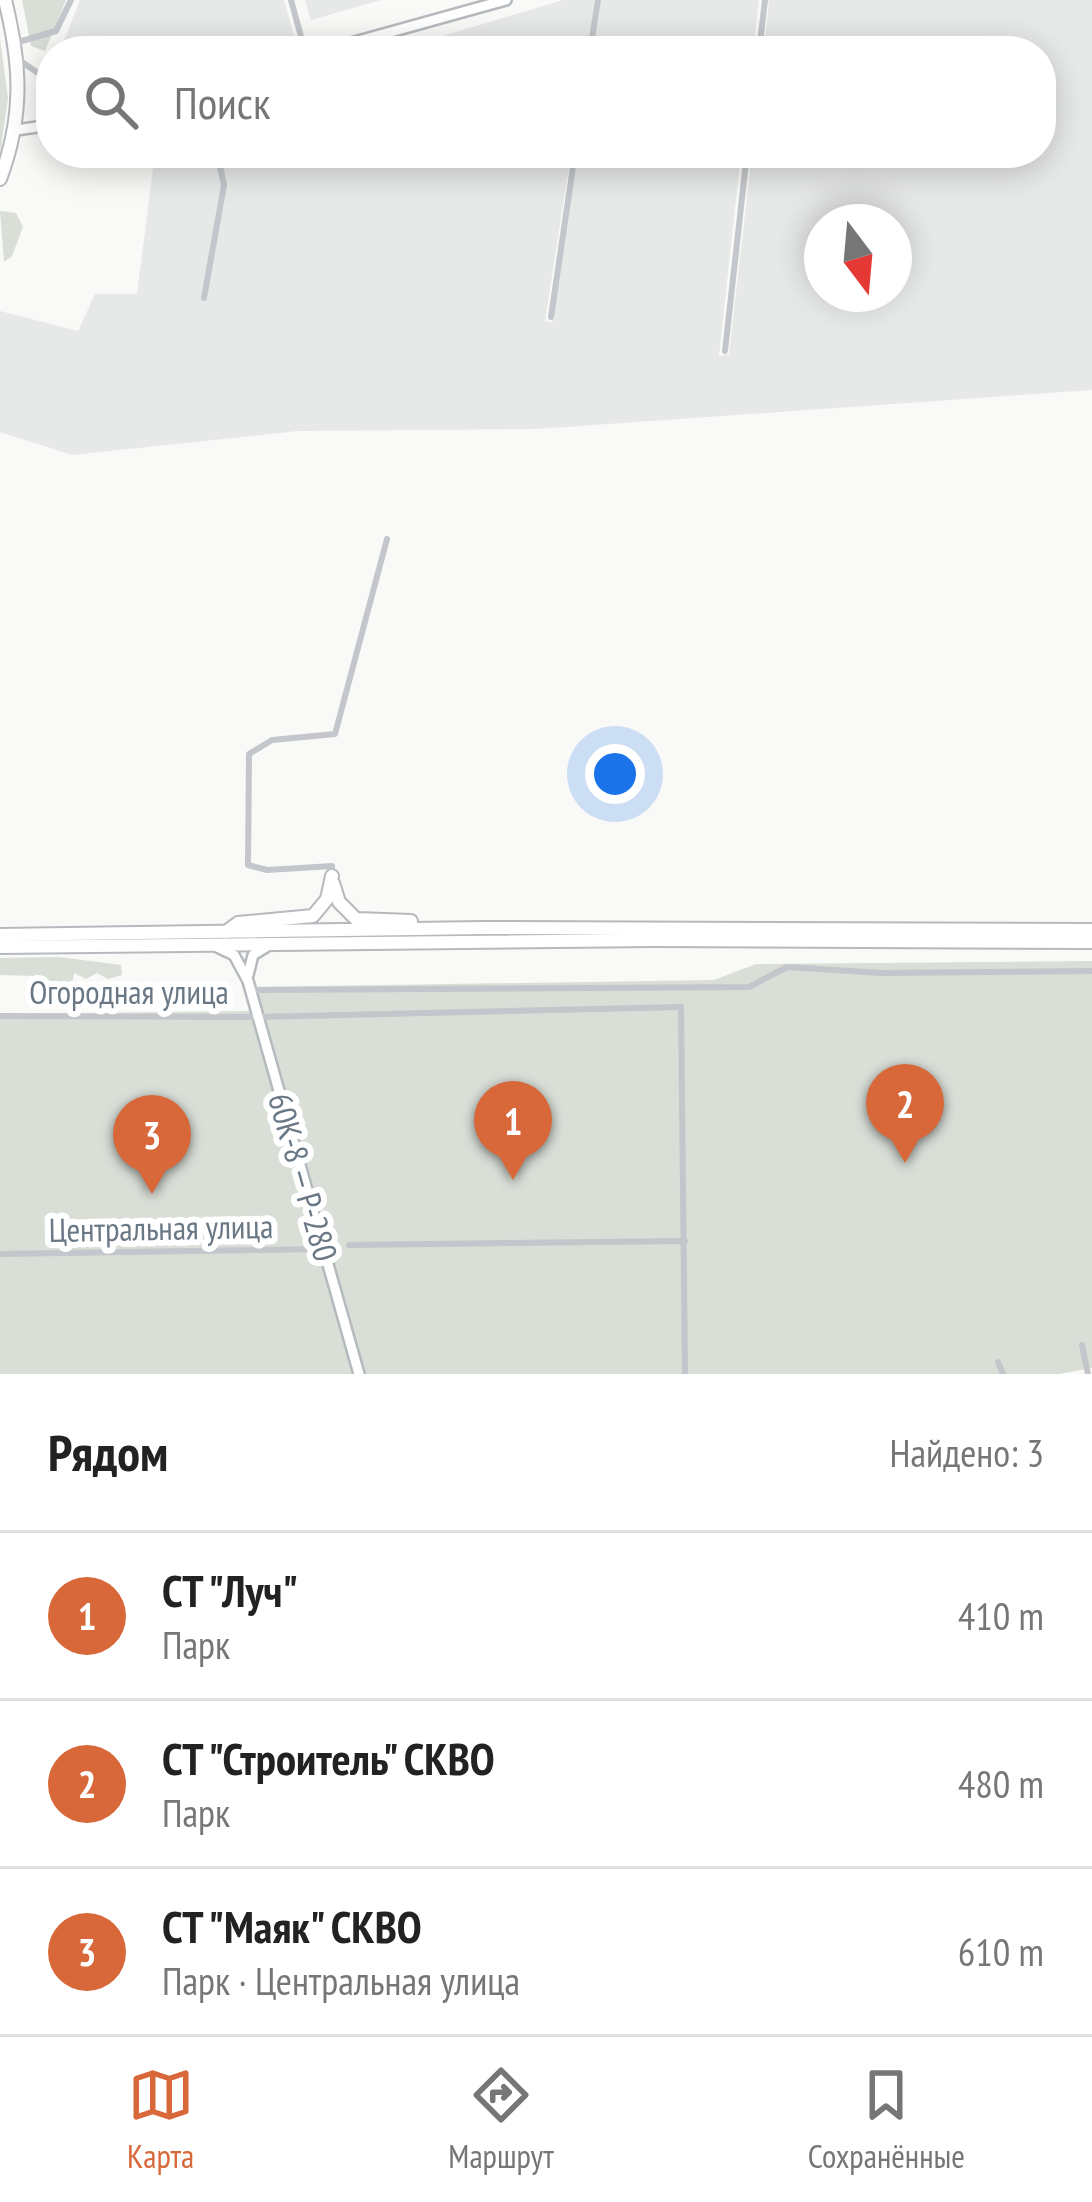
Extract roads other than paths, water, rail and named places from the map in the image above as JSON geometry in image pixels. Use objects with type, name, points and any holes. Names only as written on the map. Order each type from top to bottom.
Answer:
[{"type":"highway","points":[[0,178],[16,130],[18,66],[4,0]]},
{"type":"highway","points":[[0,26],[18,66]]},
{"type":"highway","points":[[226,932],[238,923],[313,916],[327,899],[332,876]]},
{"type":"highway","points":[[332,876],[339,902],[356,919],[427,921],[428,933]]},
{"type":"highway","points":[[0,935],[213,945],[428,933],[1092,930]]},
{"type":"highway","points":[[0,947],[226,932],[1092,942]]},
{"type":"street","points":[[39,36],[56,31],[71,0]]},
{"type":"street","points":[[291,0],[301,36]]},
{"type":"street","points":[[376,36],[506,0]]},
{"type":"street","points":[[592,36],[598,0]]},
{"type":"street","points":[[761,36],[765,0]]},
{"type":"street","points":[[15,43],[36,37]]},
{"type":"street","points":[[18,66],[36,75]]},
{"type":"street","points":[[16,130],[36,127]]},
{"type":"street","points":[[204,298],[224,185],[220,168]]},
{"type":"street","points":[[551,317],[573,168]]},
{"type":"street","points":[[724,352],[745,168]]},
{"type":"street","points":[[332,876],[332,866],[267,870],[248,865],[248,763],[262,742],[327,737],[341,725],[387,539]]},
{"type":"street","points":[[273,944],[253,955],[249,985],[749,987],[787,967],[882,973],[1092,971]]},
{"type":"street","name":"60К-8 — Р-280","points":[[213,945],[234,955],[249,985],[359,1374]]},
{"type":"street","name":"Огородная улица","points":[[0,1016],[258,1017],[681,1007],[686,1241]]},
{"type":"street","points":[[349,1245],[686,1241],[685,1374]]},
{"type":"street","name":"Центральная улица","points":[[0,1254],[322,1249]]},
{"type":"street","points":[[1082,1345],[1088,1374]]},
{"type":"street","points":[[998,1362],[1003,1374]]},
{"type":"place","name":"СТ \"Строитель\" СКВО","points":[[905,1163]]},
{"type":"place","name":"СТ \"Луч\"","points":[[513,1180]]},
{"type":"place","name":"СТ \"Маяк\" СКВО","points":[[152,1194]]}]
